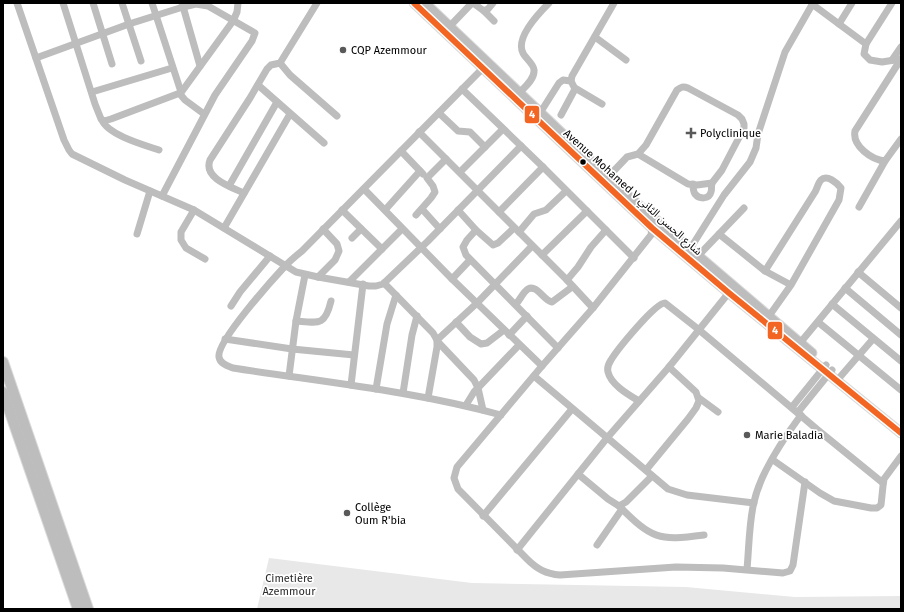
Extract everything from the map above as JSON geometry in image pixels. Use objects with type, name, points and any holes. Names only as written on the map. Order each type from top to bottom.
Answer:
[{"type":"highway","points":[[3,362],[88,609]]},
{"type":"highway","points":[[3,392],[78,609]]},
{"type":"main road","name":"Avenue Mohamed V شارع الحسن الثاني","points":[[414,3],[485,66],[605,177]]},
{"type":"main road","name":"Avenue Mohamed V شارع الحسن الثاني","points":[[425,3],[450,26],[485,66],[519,93],[656,228],[732,290],[901,433]]},
{"type":"main road","name":"Avenue Mohamed V شارع الحسن الثاني","points":[[656,228],[690,249],[732,290],[769,316],[800,343],[827,370],[840,377],[901,427]]},
{"type":"street","points":[[17,3],[69,150],[82,160],[194,210],[285,266],[305,275],[376,286],[384,283],[421,248],[521,146]]},
{"type":"street","points":[[63,3],[92,92],[94,104],[102,120],[107,127],[117,133],[159,150]]},
{"type":"street","points":[[93,3],[112,64]]},
{"type":"street","points":[[122,3],[141,61]]},
{"type":"street","points":[[152,3],[180,93],[185,100],[204,114]]},
{"type":"street","points":[[102,120],[117,117],[180,93],[233,20],[237,12],[238,3]]},
{"type":"street","points":[[244,193],[229,186],[212,175],[208,164],[269,66],[280,62],[317,3]]},
{"type":"street","points":[[450,26],[472,3],[484,11],[494,21]]},
{"type":"street","points":[[484,11],[493,3]]},
{"type":"street","points":[[519,93],[529,82],[534,72],[533,67],[522,50],[522,40],[532,23],[549,3]]},
{"type":"street","points":[[571,81],[576,69],[614,3]]},
{"type":"street","points":[[839,24],[852,3]]},
{"type":"street","points":[[892,3],[866,44],[864,54],[870,60],[882,62],[901,59]]},
{"type":"street","points":[[690,249],[724,194],[752,158],[756,148],[760,128],[785,52],[813,4],[866,44]]},
{"type":"street","points":[[36,58],[182,5],[207,5],[254,32],[255,34],[204,114],[162,196]]},
{"type":"street","points":[[182,5],[200,66]]},
{"type":"street","points":[[595,37],[626,60]]},
{"type":"street","points":[[892,60],[901,47]]},
{"type":"street","points":[[885,161],[876,159],[864,151],[855,140],[854,134],[901,59]]},
{"type":"street","points":[[280,62],[290,75],[337,116]]},
{"type":"street","points":[[485,66],[364,189],[285,266],[225,339],[220,348],[219,356],[226,366],[233,368],[403,393],[466,405],[501,415]]},
{"type":"street","points":[[92,92],[172,68]]},
{"type":"street","points":[[540,113],[559,83],[563,80],[571,81]]},
{"type":"street","points":[[571,81],[575,88],[602,104]]},
{"type":"street","points":[[258,85],[324,143]]},
{"type":"street","points":[[605,177],[627,157],[638,154],[646,145],[677,90],[684,86],[738,115],[744,124],[741,134],[722,170],[712,183],[711,192],[708,196],[700,198],[696,194],[693,184]]},
{"type":"street","points":[[561,115],[575,88]]},
{"type":"street","points":[[462,89],[634,258]]},
{"type":"street","points":[[229,186],[276,102]]},
{"type":"street","points":[[439,113],[458,131],[470,132],[485,147]]},
{"type":"street","points":[[224,228],[290,114]]},
{"type":"street","points":[[460,172],[503,129]]},
{"type":"street","points":[[420,132],[593,308]]},
{"type":"street","points":[[859,207],[885,161],[901,139]]},
{"type":"street","points":[[401,151],[428,178],[435,192],[416,215]]},
{"type":"street","points":[[638,154],[688,184],[712,183]]},
{"type":"street","points":[[428,178],[446,159]]},
{"type":"street","points":[[499,212],[543,167]]},
{"type":"street","points":[[384,210],[420,171]]},
{"type":"street","points":[[765,271],[821,181],[824,178],[830,179],[840,186],[839,200],[790,285],[769,316]]},
{"type":"street","points":[[364,189],[452,279],[542,366]]},
{"type":"street","points":[[137,234],[150,191]]},
{"type":"street","points":[[458,210],[476,230],[491,244],[495,245],[516,230],[534,214],[546,210],[566,191]]},
{"type":"street","points":[[698,256],[744,208]]},
{"type":"street","points":[[422,209],[440,229]]},
{"type":"street","points":[[194,210],[181,232],[180,240],[186,248],[205,259]]},
{"type":"street","points":[[342,210],[382,249]]},
{"type":"street","points":[[542,255],[587,211]]},
{"type":"street","points":[[800,343],[901,221]]},
{"type":"street","points":[[348,282],[402,228]]},
{"type":"street","points":[[656,228],[634,258],[593,308],[461,462],[454,474],[454,482],[458,489],[483,516],[536,567],[554,574],[676,567],[747,569],[783,573],[792,568],[795,556],[805,482]]},
{"type":"street","points":[[318,277],[335,260],[340,251],[337,244],[323,229]]},
{"type":"street","points":[[352,238],[361,229]]},
{"type":"street","points":[[476,230],[463,247],[464,252],[470,260],[496,284],[558,348]]},
{"type":"street","points":[[567,280],[591,247],[606,230]]},
{"type":"street","points":[[719,234],[765,271],[790,285]]},
{"type":"street","points":[[428,398],[437,341],[496,284],[532,246]]},
{"type":"street","points":[[231,306],[240,292],[270,256]]},
{"type":"street","points":[[452,279],[470,260]]},
{"type":"street","points":[[858,272],[901,308]]},
{"type":"street","points":[[289,376],[296,321],[305,275]]},
{"type":"street","points":[[384,283],[431,331],[437,341],[474,380],[478,388],[483,410]]},
{"type":"street","points":[[350,385],[363,284]]},
{"type":"street","points":[[516,304],[530,288],[535,289],[548,301],[552,302],[572,287]]},
{"type":"street","points":[[844,288],[901,335]]},
{"type":"street","points":[[517,550],[607,438],[669,367],[698,329],[732,290]]},
{"type":"street","points":[[376,389],[387,324],[396,295]]},
{"type":"street","points":[[296,321],[317,322],[322,320],[328,312],[331,301]]},
{"type":"street","points":[[639,401],[614,381],[608,371],[610,361],[637,328],[658,306],[664,302],[883,483]]},
{"type":"street","points":[[832,304],[901,361]]},
{"type":"street","points":[[403,393],[412,335],[417,316]]},
{"type":"street","points":[[456,322],[470,337],[481,344],[484,344],[506,332],[527,316]]},
{"type":"street","points":[[818,322],[901,390]]},
{"type":"street","points":[[225,339],[292,349],[354,355]]},
{"type":"street","points":[[840,377],[874,339]]},
{"type":"street","points":[[466,405],[474,392],[519,345]]},
{"type":"street","points":[[669,367],[696,392],[699,398],[718,412]]},
{"type":"street","points":[[747,569],[754,503],[758,487],[786,437],[797,412],[827,370]]},
{"type":"street","points":[[534,376],[662,485],[673,492],[754,503]]},
{"type":"street","points":[[646,470],[697,406],[699,398]]},
{"type":"street","points":[[483,516],[572,408]]},
{"type":"street","points":[[773,460],[834,501],[875,508],[881,505],[883,483],[887,474],[901,456]]},
{"type":"street","points":[[578,474],[641,526],[657,536],[670,538],[704,535]]},
{"type":"street","points":[[597,545],[620,508],[652,476]]},
{"type":"green space","name":"Cimetière Azemmour","points":[[269,558],[472,583],[686,587],[795,597],[901,596],[901,609],[257,609]]},
{"type":"transit line","name":"4","points":[[414,3],[652,228],[729,293],[901,433]]},
{"type":"place","name":"CQP Azemmour","points":[[343,50]]},
{"type":"place","name":"Polyclinique","points":[[691,133]]},
{"type":"place","name":"Marie Baladia","points":[[747,435]]},
{"type":"place","name":"Collège Oum R'bia","points":[[347,513]]}]
